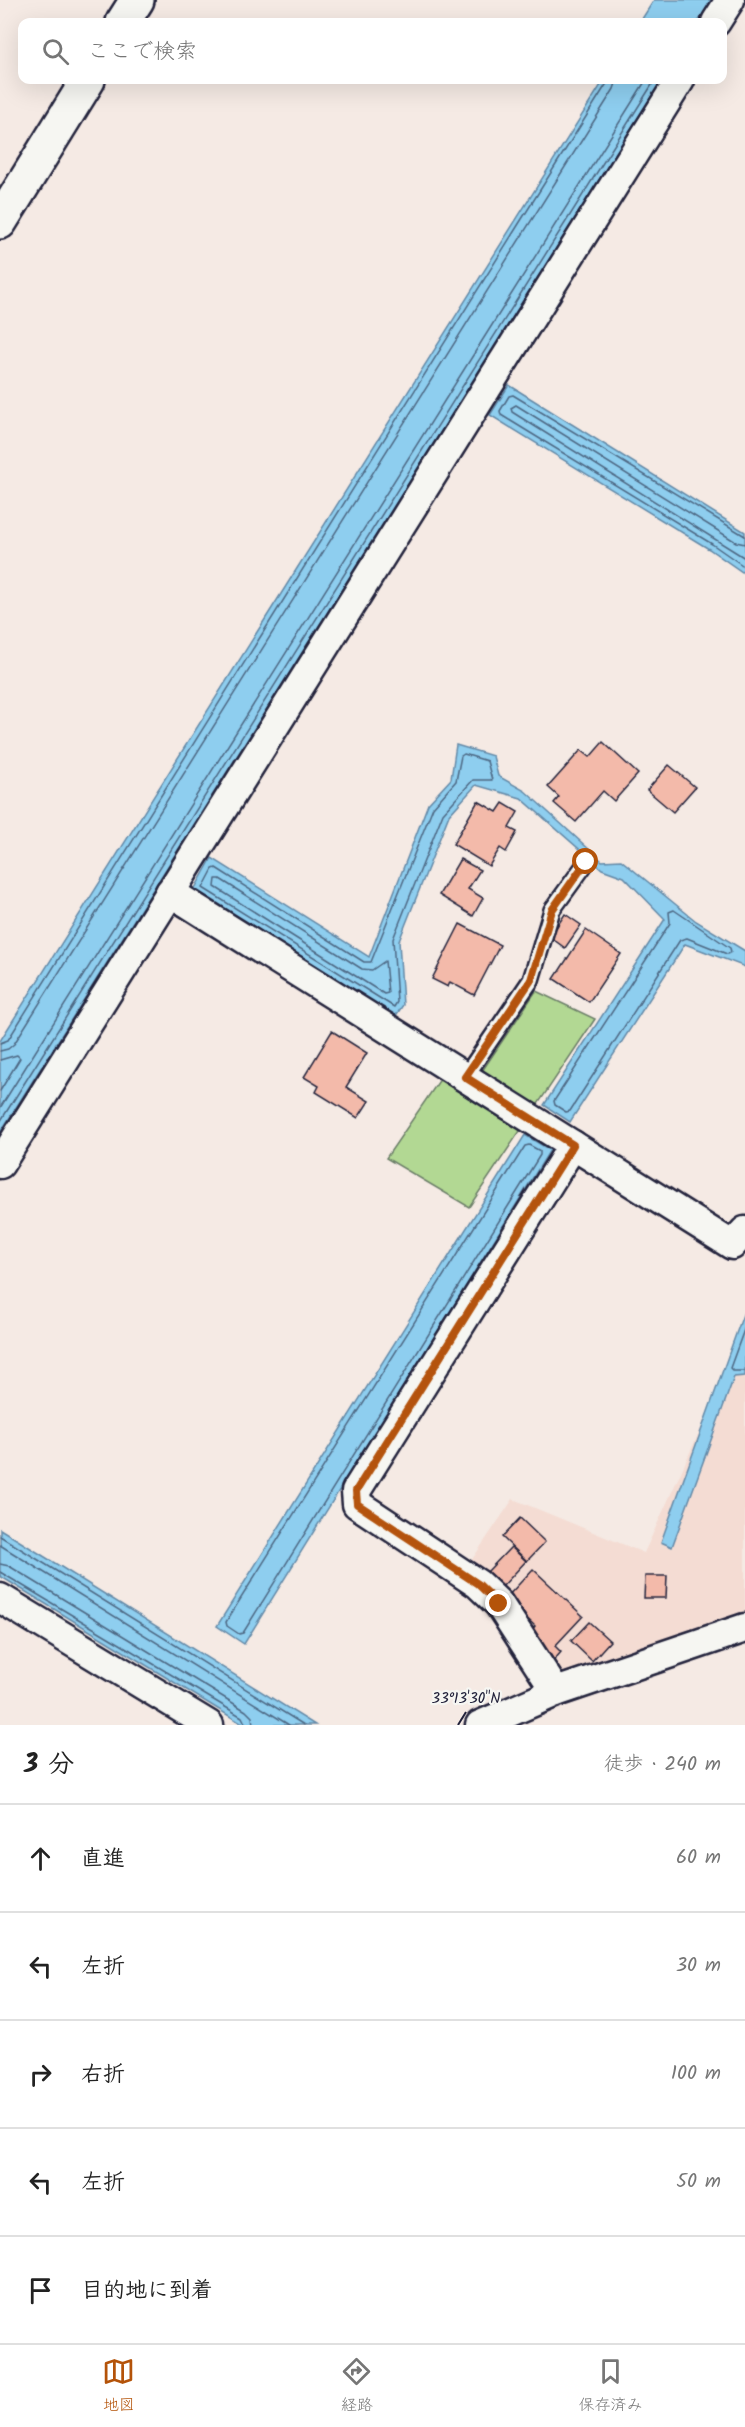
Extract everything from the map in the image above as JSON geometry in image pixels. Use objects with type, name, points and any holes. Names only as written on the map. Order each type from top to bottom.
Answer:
[{"type":"street","points":[[125,18],[136,0]]},
{"type":"street","points":[[719,18],[730,0]]},
{"type":"street","points":[[0,222],[86,84]]},
{"type":"street","points":[[0,1164],[677,84]]},
{"type":"street","points":[[170,892],[732,1245],[745,1231]]},
{"type":"street","points":[[556,1692],[499,1604],[478,1584],[357,1504],[356,1491],[573,1145]]},
{"type":"street","points":[[0,1598],[209,1725]]},
{"type":"street","points":[[480,1725],[556,1692],[745,1628]]},
{"type":"lane","points":[[465,1077],[531,980],[552,910],[586,862]]},
{"type":"shaded area","points":[[745,1332],[745,1619],[539,1687],[469,1564],[513,1499],[644,1553]]},
{"type":"green space","points":[[536,991],[595,1019],[469,1207],[386,1158],[443,1075],[470,1089]]},
{"type":"water","points":[[654,0],[712,0],[701,18],[643,18]]},
{"type":"water","points":[[601,84],[659,84],[0,1133],[0,1041]]},
{"type":"water","points":[[509,385],[745,532],[745,574],[709,549],[490,415]]},
{"type":"water","points":[[456,745],[493,756],[498,776],[525,791],[602,861],[621,860],[696,921],[745,951],[745,967],[685,944],[570,1122],[544,1105],[665,919],[624,877],[602,869],[521,798],[476,785],[449,815],[399,941],[403,1005],[395,1017],[194,890],[212,858],[369,957],[428,804],[451,779]]},
{"type":"water","points":[[525,1135],[550,1150],[244,1644],[217,1626]]},
{"type":"water","points":[[745,1309],[745,1376],[734,1377],[672,1547],[661,1542]]},
{"type":"water","points":[[0,1529],[315,1725],[244,1725],[0,1576]]},
{"type":"building","points":[[603,742],[638,774],[614,801],[603,791],[576,822],[554,803],[559,797],[548,787],[581,750],[590,757]]},
{"type":"building","points":[[669,765],[695,787],[673,812],[647,790]]},
{"type":"building","points":[[478,801],[497,812],[503,803],[518,812],[509,828],[517,832],[506,852],[500,848],[489,866],[453,844]]},
{"type":"building","points":[[460,859],[480,870],[468,889],[483,898],[473,916],[439,895]]},
{"type":"building","points":[[565,914],[581,925],[565,948],[550,937]]},
{"type":"building","points":[[460,924],[500,945],[474,995],[450,982],[448,987],[432,979]]},
{"type":"building","points":[[586,930],[621,954],[589,1002],[554,979]]},
{"type":"building","points":[[332,1031],[367,1053],[346,1087],[369,1101],[358,1118],[316,1092],[319,1086],[304,1077]]},
{"type":"building","points":[[520,1518],[545,1542],[527,1561],[502,1537]]},
{"type":"building","points":[[511,1547],[526,1561],[502,1587],[487,1572]]},
{"type":"building","points":[[533,1569],[583,1616],[555,1646],[561,1652],[549,1666],[529,1634],[535,1626],[506,1598]]},
{"type":"building","points":[[645,1576],[667,1576],[666,1598],[644,1598]]},
{"type":"building","points":[[589,1622],[610,1641],[592,1661],[571,1641]]},
{"type":"route","points":[[499,1604],[478,1584],[357,1504],[356,1491],[573,1145],[465,1077],[531,980],[552,910],[586,862]]}]
